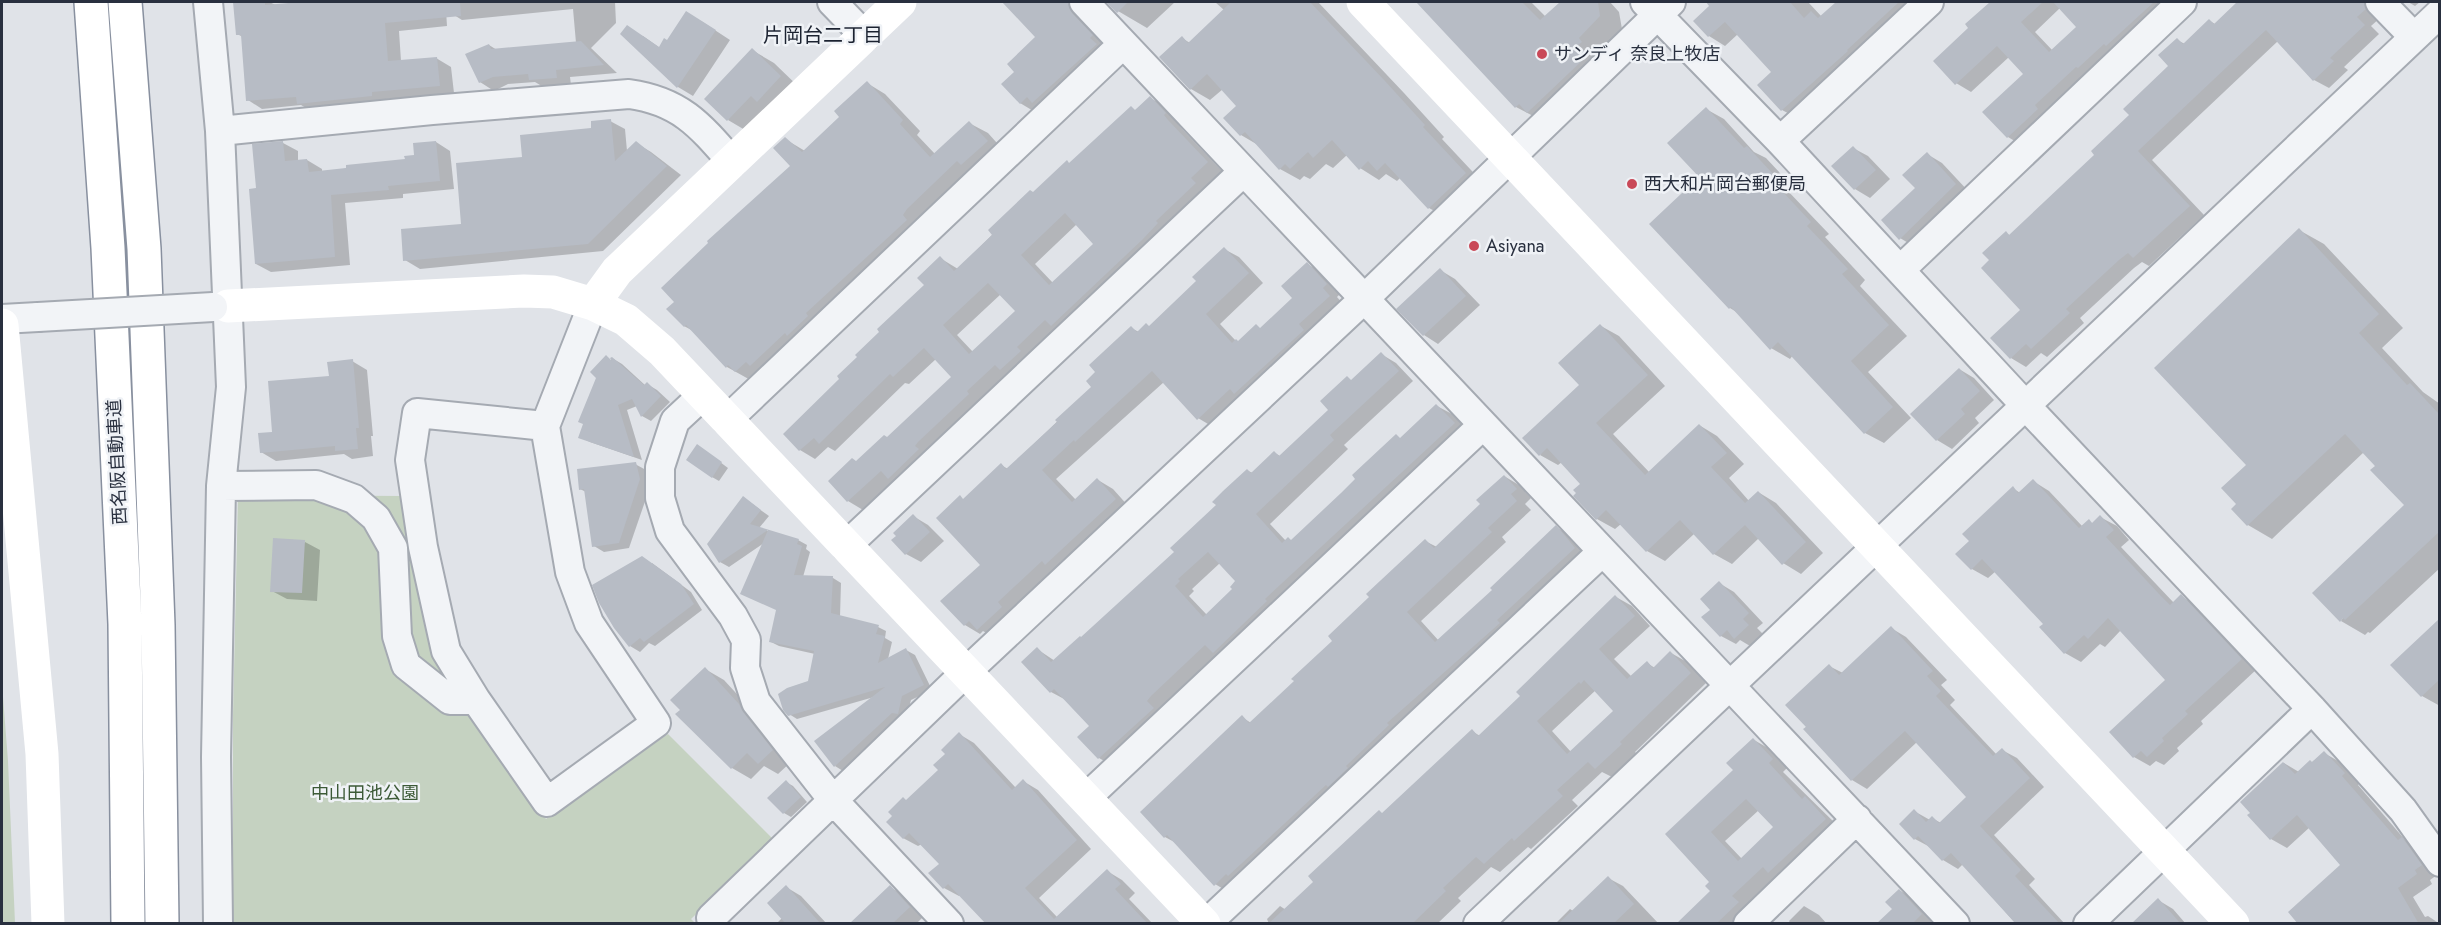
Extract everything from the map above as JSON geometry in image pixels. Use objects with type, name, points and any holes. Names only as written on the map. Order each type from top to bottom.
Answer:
[{"type":"main road","name":"西名阪自動車道","points":[[91,2],[108,248],[124,612],[128,924]]},
{"type":"main road","name":"西名阪自動車道","points":[[125,2],[144,249],[158,625],[162,924]]},
{"type":"main road","points":[[593,304],[617,271],[900,2]]},
{"type":"main road","points":[[1363,2],[2233,924]]},
{"type":"main road","points":[[221,306],[524,291],[553,292],[593,304],[626,320],[647,336],[1205,924]]},
{"type":"main road","points":[[2,325],[42,754],[48,924]]},
{"type":"street","points":[[207,2],[220,130],[221,306],[231,387],[221,486],[216,757],[218,924]]},
{"type":"street","points":[[832,2],[865,36]]},
{"type":"street","points":[[1084,2],[1955,924]]},
{"type":"street","points":[[1780,141],[1929,2]]},
{"type":"street","points":[[1899,270],[2182,2]]},
{"type":"street","points":[[2380,2],[2414,37]]},
{"type":"street","points":[[714,924],[711,918],[965,673],[1364,299],[1511,157],[1658,6],[1899,270],[2312,709],[2403,810],[2439,862]]},
{"type":"street","points":[[1478,924],[2439,13]]},
{"type":"street","points":[[727,420],[1123,44]]},
{"type":"street","points":[[220,130],[629,94],[646,97],[678,109],[704,129],[732,162]]},
{"type":"street","points":[[846,546],[1243,172]]},
{"type":"street","points":[[545,426],[417,413],[410,460],[423,546],[447,651],[476,700],[547,802],[657,723],[589,623],[570,572],[545,426],[593,304]]},
{"type":"street","points":[[2,319],[221,306]]},
{"type":"street","points":[[703,395],[675,421],[660,467],[660,498],[670,531],[733,616],[746,640],[745,668],[756,702],[833,800],[949,924]]},
{"type":"street","points":[[1086,798],[1483,425]]},
{"type":"street","points":[[221,486],[316,485],[354,499],[376,518],[393,548],[397,636],[405,665],[450,700],[476,700]]},
{"type":"street","points":[[1205,924],[1602,552]]},
{"type":"street","points":[[2088,924],[2312,709]]},
{"type":"street","points":[[1748,924],[1857,819]]},
{"type":"green space","name":"中山田池公園","points":[[238,495],[402,496],[483,734],[546,819],[668,734],[773,839],[691,919],[695,923],[233,924],[233,716]]},
{"type":"green space","points":[[2,684],[8,761],[15,923],[2,923]]},
{"type":"building","points":[[233,2],[265,2],[265,5],[300,2],[460,2],[461,16],[385,23],[388,61],[437,57],[440,86],[372,92],[372,96],[297,104],[296,97],[246,101],[241,35],[236,35]]},
{"type":"building","points":[[1002,2],[1068,2],[1072,13],[1093,35],[1090,38],[1097,44],[1032,103],[1027,97],[1020,104],[1001,84],[1014,72],[1007,64],[1035,37]]},
{"type":"building","points":[[1106,2],[1128,2],[1117,13]]},
{"type":"building","points":[[1231,2],[1310,2],[1385,81],[1425,125],[1423,127],[1466,173],[1428,209],[1385,163],[1377,171],[1368,161],[1359,170],[1332,140],[1313,158],[1308,152],[1290,169],[1285,164],[1279,170],[1245,132],[1240,136],[1223,118],[1236,106],[1207,74],[1190,90],[1159,57],[1182,36],[1188,43]]},
{"type":"building","name":"サンディ 奈良上牧店","points":[[1416,2],[1522,2],[1540,20],[1560,2],[1598,2],[1600,16],[1579,38],[1582,42],[1578,45],[1588,55],[1527,113],[1519,104],[1515,108]]},
{"type":"building","points":[[1706,2],[1790,2],[1804,18],[1811,11],[1818,18],[1836,2],[1899,2],[1781,111],[1757,85],[1771,72],[1725,22],[1708,37],[1693,21],[1709,6]]},
{"type":"building","points":[[1990,2],[2043,2],[2021,22],[2049,52],[2076,27],[2053,2],[2154,2],[2106,46],[2104,44],[2078,68],[2076,67],[2035,105],[2038,109],[2007,138],[1982,112],[2023,74],[1997,46],[1955,85],[1933,61],[1968,28],[1965,24]]},
{"type":"building","points":[[2237,2],[2364,2],[2366,9],[2357,17],[2365,25],[2330,58],[2334,61],[2313,81],[2266,30],[2138,151],[2190,206],[2133,258],[2128,253],[2119,260],[2066,309],[2070,313],[2031,349],[2026,344],[2010,359],[1990,338],[2020,310],[1981,268],[1989,260],[1982,253],[2006,231],[2009,235],[2094,155],[2091,151],[2129,115],[2123,109],[2168,66],[2158,55],[2177,38],[2183,44],[2209,19],[2214,24]]},
{"type":"building","points":[[686,11],[716,30],[677,88],[620,34],[627,25],[659,47],[664,38],[667,40]]},
{"type":"building","points":[[581,41],[604,65],[556,70],[557,78],[529,80],[528,74],[493,77],[479,83],[465,54],[489,44],[491,49]]},
{"type":"building","points":[[752,48],[781,76],[757,102],[751,96],[727,121],[704,99]]},
{"type":"building","points":[[867,81],[903,120],[900,124],[930,157],[969,121],[988,141],[961,165],[957,161],[907,209],[903,215],[907,220],[806,313],[808,316],[787,336],[785,333],[750,366],[746,362],[735,372],[728,365],[726,368],[686,325],[684,327],[666,309],[674,302],[661,288],[708,243],[707,241],[790,166],[773,148],[785,137],[802,152],[839,117],[834,111]]},
{"type":"building","points":[[1150,96],[1166,113],[1164,115],[1168,120],[1208,162],[1191,178],[1196,183],[1156,221],[1158,223],[1142,240],[1051,326],[1045,320],[1017,347],[1021,351],[1000,370],[995,365],[967,391],[969,394],[918,442],[915,446],[919,449],[888,479],[881,471],[847,502],[828,481],[852,458],[856,461],[884,435],[887,437],[951,377],[924,348],[893,377],[890,374],[819,444],[814,438],[799,451],[783,434],[839,379],[837,376],[879,332],[877,329],[924,285],[917,278],[940,256],[954,271],[992,235],[988,230],[1030,190],[1033,192],[1067,160],[1069,163],[1131,106],[1135,110]],"holes":[[[1065,213],[1093,244],[1049,285],[1021,255]],[[988,283],[1015,311],[969,354],[943,325]]]},
{"type":"building","points":[[1706,107],[1744,148],[1747,146],[1773,174],[1769,177],[1811,222],[1807,226],[1848,269],[1842,274],[1889,325],[1851,361],[1893,407],[1864,434],[1778,342],[1770,350],[1649,224],[1699,177],[1667,143]]},
{"type":"building","points":[[611,119],[615,161],[636,141],[667,166],[588,244],[403,261],[401,229],[461,224],[456,163],[522,157],[520,135],[591,128],[591,121]]},
{"type":"building","points":[[283,141],[285,161],[307,159],[309,172],[346,168],[346,165],[405,159],[404,156],[414,155],[413,143],[436,141],[440,181],[388,186],[389,190],[331,195],[335,257],[255,264],[249,189],[256,188],[252,144]]},
{"type":"building","points":[[1853,146],[1876,170],[1854,190],[1831,166]]},
{"type":"building","points":[[1927,152],[1956,184],[1899,240],[1881,220],[1915,188],[1902,175]]},
{"type":"building","points":[[2299,228],[2379,314],[2359,333],[2407,385],[2410,383],[2439,414],[2439,532],[2345,620],[2343,618],[2340,622],[2312,593],[2404,505],[2370,470],[2375,466],[2345,434],[2247,526],[2231,509],[2236,504],[2221,488],[2246,465],[2154,368]]},
{"type":"building","points":[[1224,247],[1249,273],[1206,314],[1232,343],[1236,339],[1238,341],[1256,324],[1260,328],[1292,298],[1281,286],[1307,262],[1327,284],[1323,288],[1330,296],[1299,324],[1304,330],[1234,394],[1230,389],[1197,420],[1152,371],[1075,442],[1074,440],[1042,470],[1072,502],[1097,478],[1116,499],[1045,565],[1042,561],[998,602],[1002,607],[977,630],[969,621],[964,626],[940,601],[980,565],[936,518],[960,495],[963,499],[1001,463],[1006,469],[1057,422],[1055,420],[1091,387],[1086,381],[1095,372],[1089,365],[1131,326],[1137,332],[1146,323],[1149,326],[1196,281],[1192,277]]},
{"type":"building","points":[[1440,268],[1466,296],[1423,336],[1396,309]]},
{"type":"building","points":[[1600,324],[1648,375],[1596,423],[1645,475],[1699,424],[1727,453],[1711,467],[1745,503],[1758,491],[1806,542],[1782,565],[1745,525],[1713,555],[1680,520],[1646,552],[1606,510],[1596,520],[1573,496],[1576,493],[1573,490],[1580,484],[1547,448],[1539,456],[1522,438],[1579,385],[1558,363]]},
{"type":"building","points":[[1381,352],[1399,371],[1330,435],[1334,440],[1256,514],[1282,543],[1288,537],[1291,540],[1341,493],[1355,479],[1352,475],[1396,434],[1400,438],[1436,404],[1455,423],[1265,599],[1267,601],[1213,653],[1205,645],[1151,696],[1147,701],[1154,708],[1098,759],[1077,737],[1089,726],[1054,689],[1050,693],[1021,662],[1037,647],[1051,662],[1081,637],[1174,552],[1170,548],[1216,505],[1212,502],[1223,491],[1247,469],[1251,473],[1274,451],[1279,456],[1328,410],[1320,401],[1347,376],[1351,380]],"holes":[[[1208,552],[1235,581],[1230,587],[1232,589],[1203,617],[1175,586],[1180,581],[1178,579]]]},
{"type":"building","points":[[606,355],[612,361],[610,358],[612,357],[644,385],[647,382],[661,396],[641,417],[632,399],[618,405],[634,457],[578,438],[583,424],[578,422],[596,378],[590,372]]},
{"type":"building","points":[[353,359],[359,428],[356,428],[358,449],[335,451],[335,446],[260,453],[258,433],[272,432],[268,381],[329,376],[327,362]]},
{"type":"building","points":[[1959,368],[1980,391],[1961,409],[1965,414],[1936,441],[1910,414]]},
{"type":"building","points":[[697,444],[722,462],[712,478],[686,460]]},
{"type":"building","points":[[636,462],[640,479],[619,543],[592,547],[584,489],[579,490],[577,469]]},
{"type":"building","points":[[1504,475],[1517,489],[1511,494],[1517,501],[1488,528],[1492,532],[1407,612],[1435,642],[1492,590],[1490,588],[1556,525],[1575,548],[1497,620],[1500,623],[1387,723],[1389,725],[1346,766],[1348,768],[1328,787],[1326,785],[1228,876],[1226,874],[1214,886],[1167,835],[1164,838],[1140,812],[1242,715],[1249,723],[1332,641],[1328,636],[1369,597],[1366,594],[1425,539],[1434,548],[1480,504],[1476,500]]},
{"type":"building","points":[[2033,479],[2079,528],[2089,519],[2092,523],[2100,515],[2114,530],[2106,537],[2159,594],[2170,605],[2181,594],[2242,659],[2185,711],[2188,714],[2162,738],[2164,741],[2147,757],[2141,751],[2133,758],[2109,732],[2165,680],[2108,618],[2088,639],[2084,635],[2064,654],[2039,627],[2043,624],[1982,559],[1971,570],[1955,554],[1969,541],[1962,534],[2013,486],[2018,493]]},
{"type":"building","points":[[743,496],[761,510],[750,524],[799,539],[797,544],[802,546],[794,575],[833,576],[831,613],[879,625],[876,634],[885,636],[878,663],[906,648],[924,685],[902,696],[898,714],[892,713],[834,767],[814,741],[885,687],[788,716],[783,710],[778,694],[787,688],[808,681],[814,651],[769,642],[776,610],[740,594],[768,530],[719,563],[707,544]]},
{"type":"building","points":[[913,514],[930,532],[905,555],[891,540],[896,536],[893,533]]},
{"type":"building","points":[[273,538],[305,540],[302,593],[270,592]]},
{"type":"building","points":[[642,556],[681,584],[694,604],[644,642],[640,638],[629,647],[599,603],[592,585]]},
{"type":"building","points":[[1719,581],[1749,613],[1743,619],[1749,625],[1734,639],[1727,630],[1720,637],[1701,617],[1710,610],[1700,599]]},
{"type":"building","points":[[1615,595],[1635,616],[1599,649],[1627,679],[1647,661],[1653,668],[1670,651],[1691,673],[1595,769],[1588,762],[1557,790],[1563,796],[1514,841],[1512,838],[1484,864],[1476,857],[1443,888],[1446,891],[1412,924],[1268,924],[1313,882],[1308,876],[1379,810],[1382,813],[1472,729],[1478,736],[1520,696],[1516,692]],"holes":[[[1584,680],[1613,711],[1567,754],[1537,721]]]},
{"type":"building","points":[[2439,619],[2439,680],[2421,697],[2390,665]]},
{"type":"building","points":[[1891,626],[1933,671],[1927,676],[1941,691],[1936,696],[1993,756],[2002,748],[2030,778],[1980,826],[2021,870],[2015,876],[2060,924],[2016,924],[1951,853],[1942,861],[1918,836],[1914,840],[1899,824],[1914,809],[1926,822],[1932,816],[1939,823],[1966,797],[1905,731],[1851,781],[1803,729],[1806,727],[1785,705],[1829,664],[1839,675]]},
{"type":"building","points":[[705,667],[739,704],[773,750],[758,764],[747,753],[731,769],[675,714],[680,710],[670,700]]},
{"type":"building","points":[[959,732],[1012,790],[1023,779],[1077,840],[1025,888],[1054,919],[1107,869],[1121,884],[1115,889],[1148,924],[986,924],[948,884],[943,889],[928,873],[939,864],[909,833],[903,839],[886,822],[892,816],[888,812],[903,797],[906,800],[938,770],[933,765],[945,754],[941,750]]},
{"type":"building","points":[[1753,738],[1773,759],[1769,763],[1802,799],[1805,796],[1826,819],[1768,873],[1763,867],[1732,896],[1739,902],[1716,924],[1676,924],[1710,891],[1705,886],[1709,882],[1665,834],[1733,770],[1726,763]],"holes":[[[1746,799],[1773,827],[1738,861],[1711,832]]]},
{"type":"building","points":[[2324,751],[2345,773],[2342,776],[2398,840],[2402,837],[2422,865],[2415,870],[2417,874],[2398,888],[2419,924],[2298,924],[2288,912],[2340,865],[2297,815],[2270,840],[2247,815],[2250,813],[2240,802],[2283,762],[2295,774]]},
{"type":"building","points":[[786,780],[801,797],[783,814],[767,798]]},
{"type":"building","points":[[1608,876],[1634,904],[1613,924],[1558,924]]},
{"type":"building","points":[[786,885],[821,924],[786,924],[767,903]]},
{"type":"building","points":[[890,885],[910,907],[892,924],[849,924]]},
{"type":"building","points":[[1899,889],[1922,914],[1912,924],[1876,924],[1892,909],[1885,902]]},
{"type":"building","points":[[2158,898],[2181,924],[2131,924]]},
{"type":"place","name":"サンディ 奈良上牧店","points":[[1542,54]]},
{"type":"place","name":"西大和片岡台郵便局","points":[[1632,184]]},
{"type":"place","name":"Asiyana","points":[[1474,246]]},
{"type":"district","name":"片岡台二丁目","points":[[823,35]]}]
